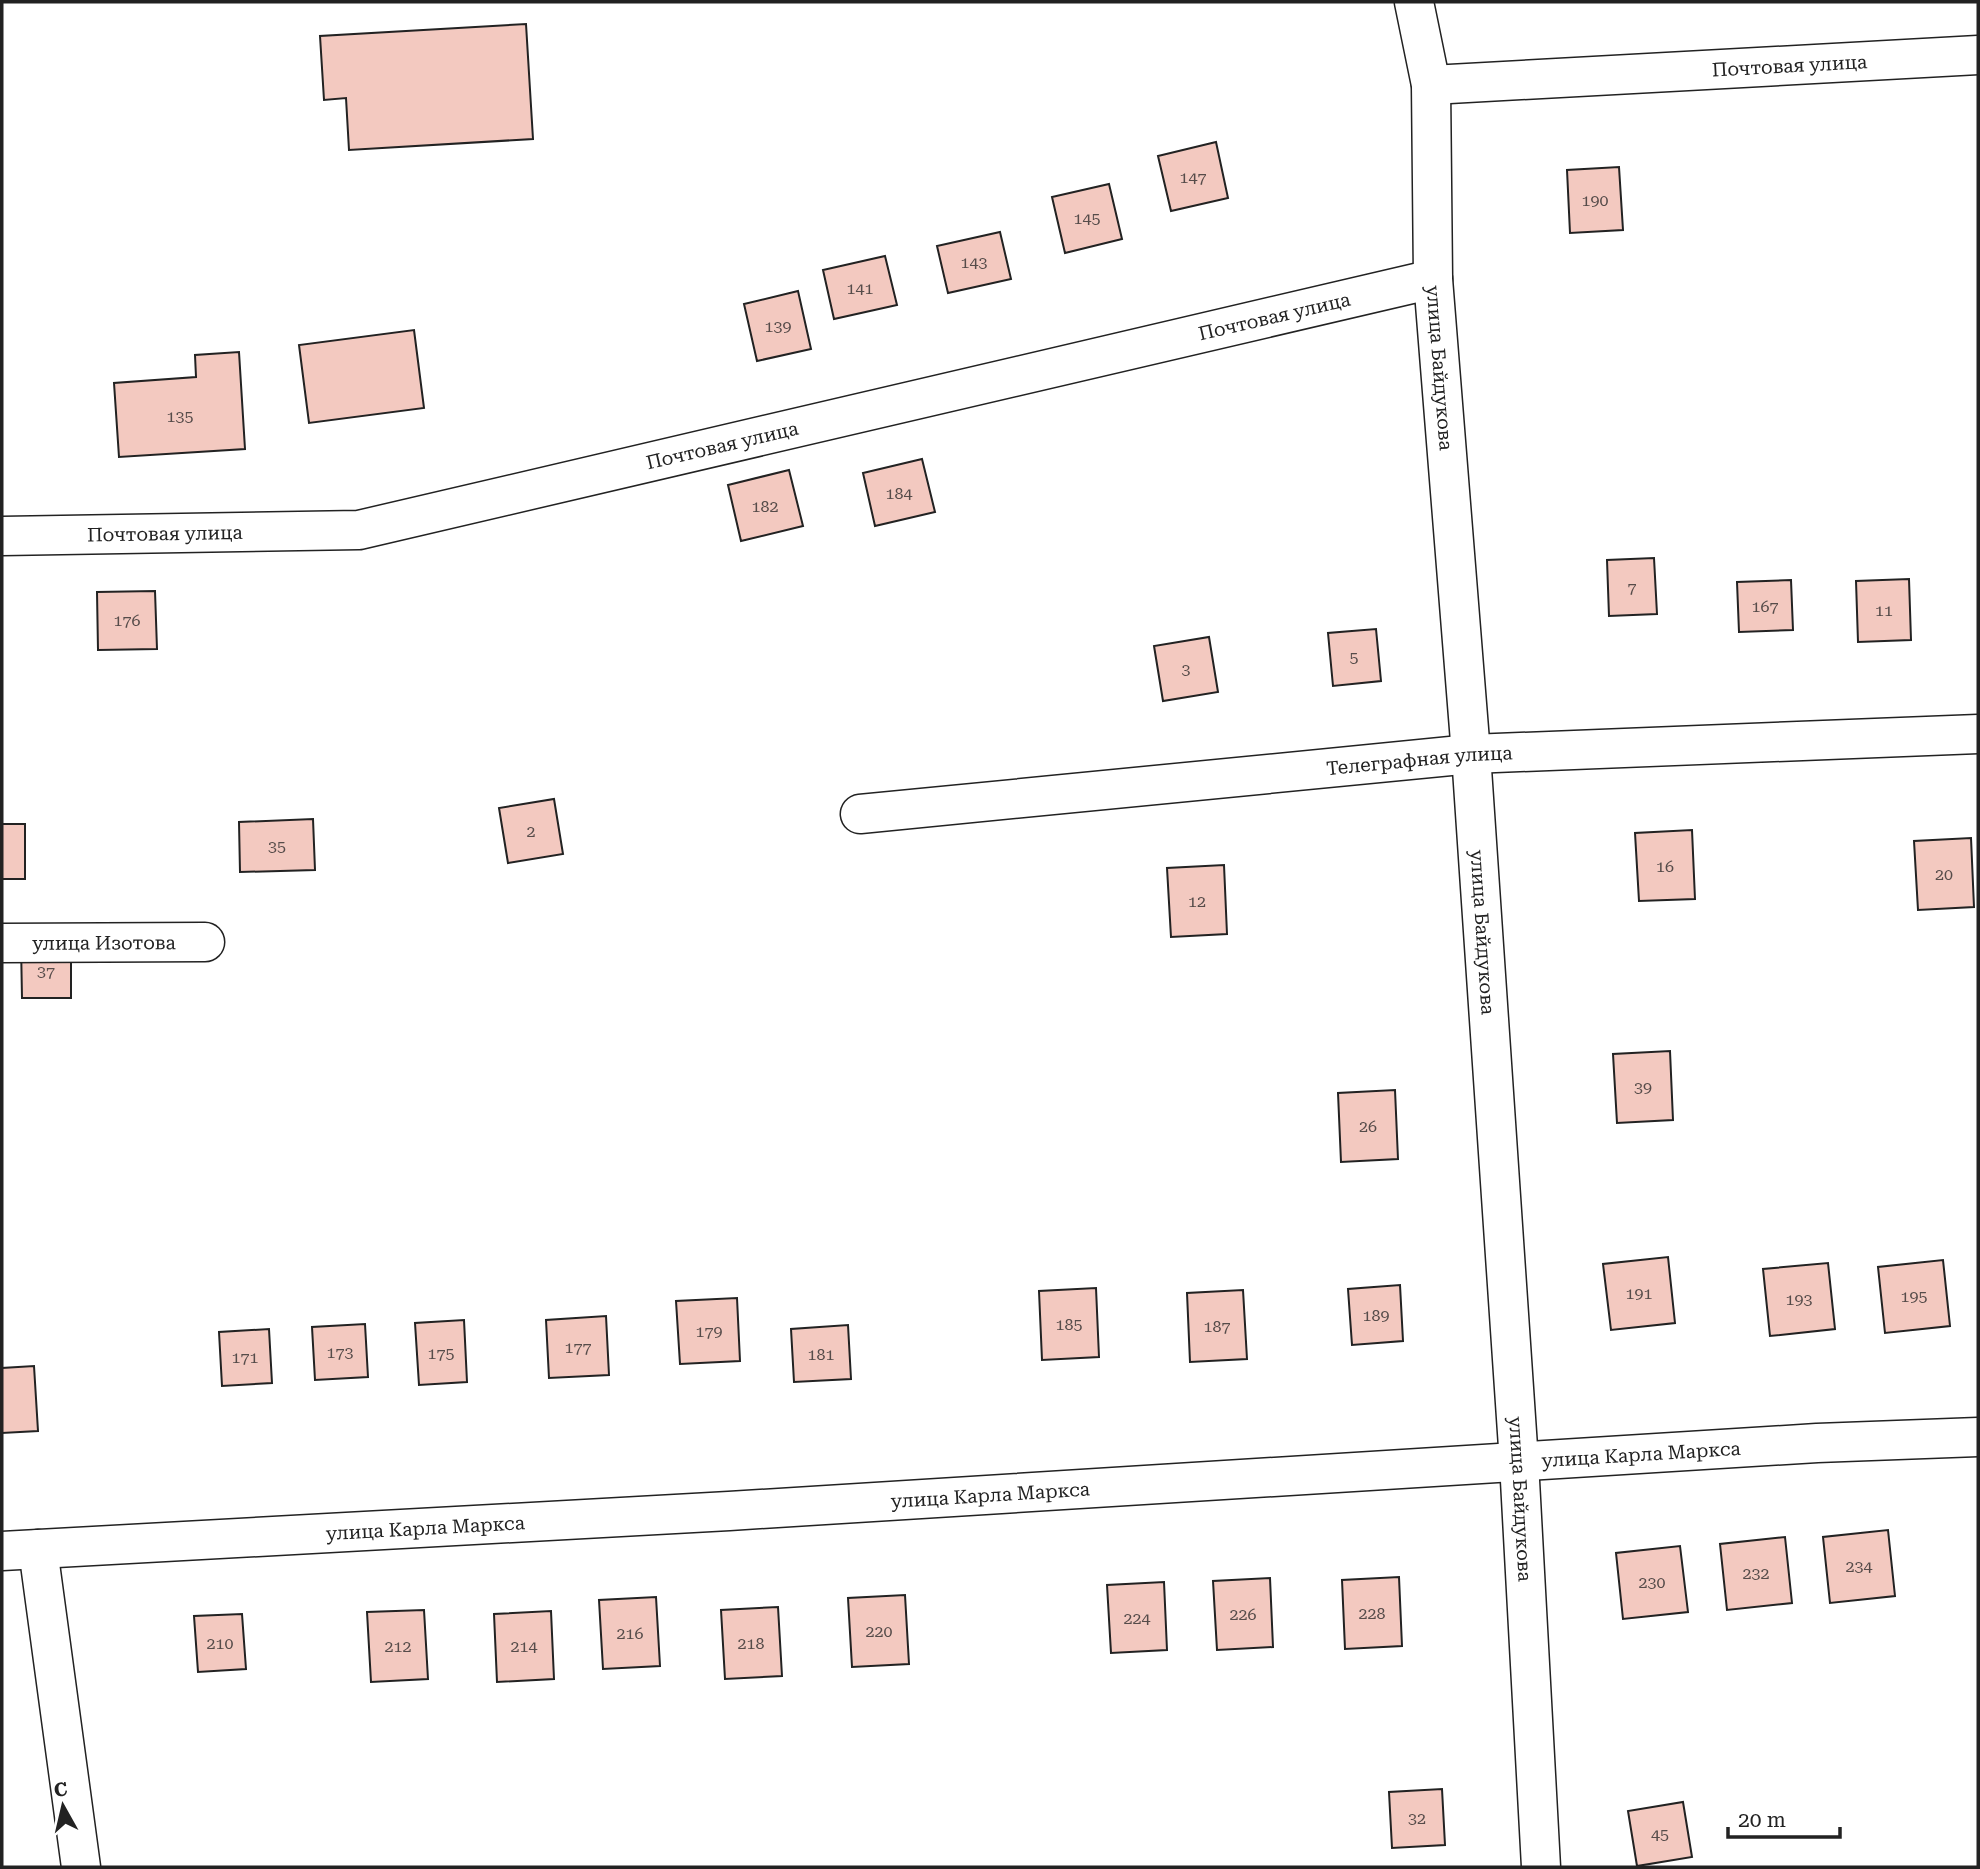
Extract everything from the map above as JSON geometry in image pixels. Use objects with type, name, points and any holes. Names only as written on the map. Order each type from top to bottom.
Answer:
[{"type":"street","name":"улица Байдукова","points":[[1414,2],[1431,85],[1433,279],[1471,754],[1519,1462],[1541,1867]]},
{"type":"street","name":"Почтовая улица","points":[[1431,85],[1978,55]]},
{"type":"street","name":"Почтовая улица","points":[[2,536],[359,530],[1433,279]]},
{"type":"street","name":"Телеграфная улица","points":[[860,814],[1471,754],[1978,734]]},
{"type":"street","name":"улица Изотова","points":[[2,943],[205,942]]},
{"type":"street","name":"улица Карла Маркса","points":[[20,1550],[729,1511],[1803,1444],[1978,1437]]},
{"type":"street","points":[[20,1550],[81,1867]]},
{"type":"building","points":[[526,24],[533,139],[349,150],[346,98],[324,100],[320,36]]},
{"type":"building","points":[[1216,142],[1228,198],[1171,211],[1158,156]]},
{"type":"building","points":[[1619,167],[1623,230],[1570,233],[1567,170]]},
{"type":"building","points":[[1109,184],[1122,239],[1065,253],[1052,197]]},
{"type":"building","points":[[1000,232],[1011,279],[948,293],[937,246]]},
{"type":"building","points":[[885,256],[897,305],[834,319],[823,270]]},
{"type":"building","points":[[798,291],[811,349],[757,361],[744,304]]},
{"type":"building","points":[[414,330],[424,408],[309,423],[299,345]]},
{"type":"building","points":[[239,352],[245,449],[119,457],[114,383],[196,377],[195,355]]},
{"type":"building","points":[[922,459],[935,512],[875,526],[863,473]]},
{"type":"building","points":[[789,470],[803,526],[741,541],[728,485]]},
{"type":"building","points":[[1654,558],[1657,614],[1609,616],[1607,560]]},
{"type":"building","points":[[1909,579],[1911,640],[1858,642],[1856,581]]},
{"type":"building","points":[[1791,580],[1793,630],[1739,632],[1737,582]]},
{"type":"building","points":[[155,591],[157,649],[98,650],[97,592]]},
{"type":"building","points":[[1376,629],[1381,681],[1333,686],[1328,633]]},
{"type":"building","points":[[1209,637],[1218,692],[1163,701],[1154,646]]},
{"type":"building","points":[[554,799],[563,854],[508,863],[499,808]]},
{"type":"building","points":[[313,819],[315,870],[240,872],[239,822]]},
{"type":"building","points":[[2,824],[25,824],[25,879],[2,879]]},
{"type":"building","points":[[1692,830],[1695,899],[1639,901],[1635,833]]},
{"type":"building","points":[[1971,838],[1974,907],[1918,910],[1914,841]]},
{"type":"building","points":[[1224,865],[1227,934],[1171,937],[1167,868]]},
{"type":"building","points":[[21,944],[71,944],[71,998],[22,998]]},
{"type":"building","points":[[1670,1051],[1673,1120],[1617,1123],[1613,1054]]},
{"type":"building","points":[[1395,1090],[1398,1159],[1341,1162],[1338,1093]]},
{"type":"building","points":[[1668,1257],[1675,1323],[1611,1330],[1603,1264]]},
{"type":"building","points":[[1943,1260],[1950,1326],[1885,1333],[1878,1267]]},
{"type":"building","points":[[1828,1263],[1835,1329],[1770,1336],[1763,1269]]},
{"type":"building","points":[[1400,1285],[1403,1341],[1352,1345],[1348,1289]]},
{"type":"building","points":[[1096,1288],[1099,1357],[1042,1360],[1039,1291]]},
{"type":"building","points":[[1243,1290],[1247,1359],[1190,1362],[1187,1293]]},
{"type":"building","points":[[737,1298],[740,1361],[680,1364],[676,1301]]},
{"type":"building","points":[[606,1316],[609,1375],[549,1378],[546,1320]]},
{"type":"building","points":[[464,1320],[467,1382],[419,1385],[415,1323]]},
{"type":"building","points":[[365,1324],[368,1377],[315,1380],[312,1327]]},
{"type":"building","points":[[848,1325],[851,1379],[794,1382],[791,1329]]},
{"type":"building","points":[[269,1329],[272,1383],[222,1386],[219,1332]]},
{"type":"building","points":[[34,1366],[38,1431],[2,1433],[2,1368]]},
{"type":"building","points":[[1888,1530],[1895,1596],[1830,1603],[1823,1537]]},
{"type":"building","points":[[1785,1537],[1792,1603],[1727,1610],[1720,1544]]},
{"type":"building","points":[[1680,1546],[1688,1612],[1623,1619],[1616,1553]]},
{"type":"building","points":[[1399,1577],[1402,1646],[1345,1649],[1342,1580]]},
{"type":"building","points":[[1270,1578],[1273,1647],[1217,1650],[1213,1581]]},
{"type":"building","points":[[1164,1582],[1167,1650],[1111,1653],[1107,1585]]},
{"type":"building","points":[[905,1595],[909,1664],[852,1667],[848,1598]]},
{"type":"building","points":[[656,1597],[660,1666],[603,1669],[599,1600]]},
{"type":"building","points":[[778,1607],[782,1676],[725,1679],[721,1610]]},
{"type":"building","points":[[424,1610],[428,1679],[371,1682],[367,1612]]},
{"type":"building","points":[[551,1611],[554,1679],[497,1682],[494,1614]]},
{"type":"building","points":[[242,1614],[246,1669],[198,1672],[194,1616]]},
{"type":"building","points":[[1442,1789],[1445,1845],[1392,1848],[1389,1792]]},
{"type":"building","points":[[1683,1802],[1692,1857],[1637,1866],[1628,1811]]}]
